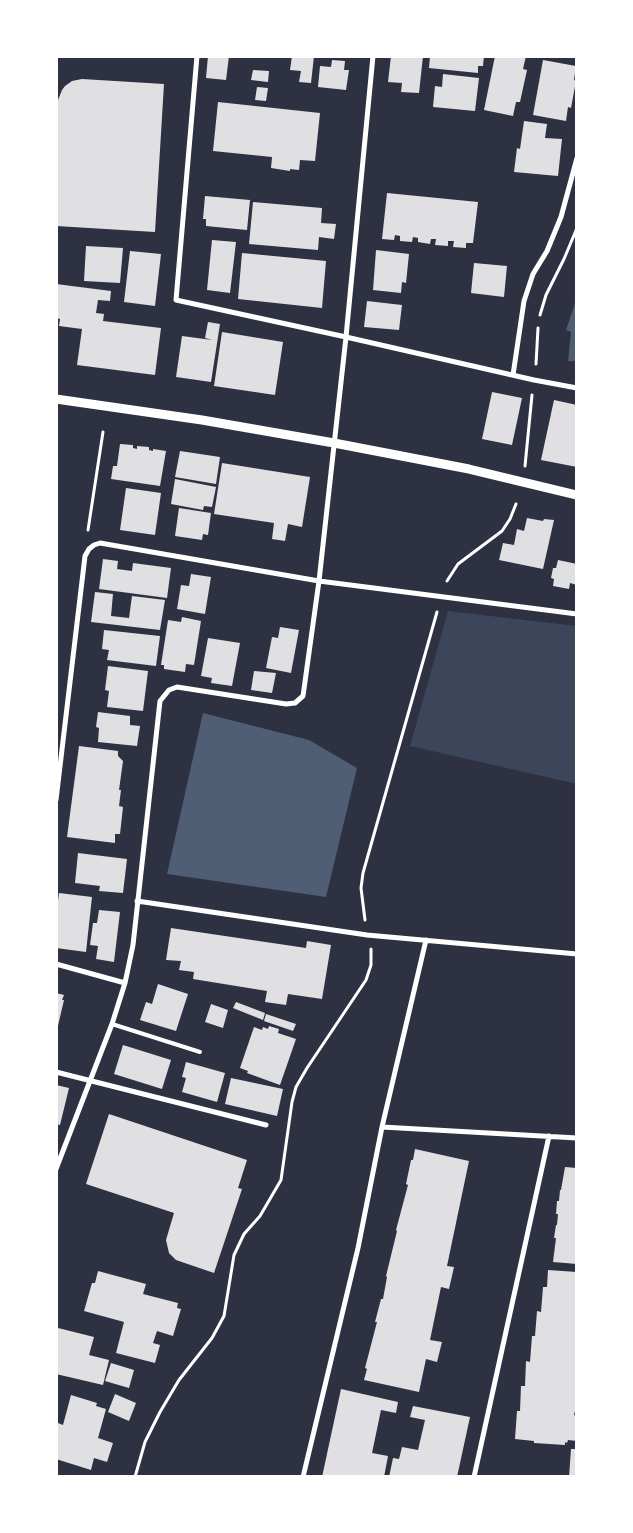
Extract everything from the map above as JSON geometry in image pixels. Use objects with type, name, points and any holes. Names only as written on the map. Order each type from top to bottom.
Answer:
[{"type":"street","points":[[197,56],[176,300],[577,388]]},
{"type":"street","points":[[56,1169],[112,1024],[133,945],[160,701],[169,690],[178,687],[286,704],[295,703],[303,696],[319,581],[346,337],[373,56]]},
{"type":"street","points":[[513,375],[524,301],[532,274],[547,251],[560,217],[577,158]]},
{"type":"street","points":[[56,399],[202,420],[334,443],[469,469],[577,495]]},
{"type":"street","points":[[56,800],[86,556],[89,549],[94,545],[100,543],[319,581],[577,614]]},
{"type":"street","points":[[137,902],[367,935],[577,954]]},
{"type":"street","points":[[303,1477],[358,1248],[382,1127],[426,940]]},
{"type":"street","points":[[56,964],[124,983]]},
{"type":"street","points":[[56,1072],[266,1125]]},
{"type":"street","points":[[382,1127],[577,1138]]},
{"type":"street","points":[[474,1477],[549,1136]]},
{"type":"lane","points":[[112,1024],[200,1052]]},
{"type":"path","points":[[539,318],[546,295],[564,260],[577,228]]},
{"type":"path","points":[[536,365],[538,328]]},
{"type":"path","points":[[525,467],[532,392]]},
{"type":"path","points":[[94,545],[88,530],[103,432]]},
{"type":"path","points":[[446,584],[458,564],[502,531],[510,519],[516,504]]},
{"type":"path","points":[[366,926],[361,888],[363,873],[438,610]]},
{"type":"path","points":[[135,1477],[145,1442],[160,1412],[179,1380],[212,1338],[224,1316],[234,1255],[244,1234],[260,1216],[281,1180],[292,1102],[296,1087],[366,980],[371,965],[371,949]]},
{"type":"shaded area","points":[[577,297],[577,361],[568,361],[571,332],[566,330]]},
{"type":"shaded area","points":[[448,611],[577,626],[577,784],[410,746]]},
{"type":"shaded area","points":[[203,713],[309,740],[357,768],[326,897],[167,874]]},
{"type":"building","points":[[208,56],[229,56],[226,80],[206,78]]},
{"type":"building","points":[[292,56],[314,56],[311,83],[299,82],[301,71],[290,70]]},
{"type":"building","points":[[391,56],[423,56],[419,93],[401,92],[402,83],[388,82]]},
{"type":"building","points":[[430,56],[484,56],[483,66],[478,66],[478,73],[429,68]]},
{"type":"building","points":[[495,56],[526,56],[523,69],[527,70],[520,102],[516,102],[513,116],[484,110]]},
{"type":"building","points":[[332,60],[345,61],[344,70],[349,70],[346,90],[318,87],[320,66],[331,67]]},
{"type":"building","points":[[543,60],[576,66],[574,80],[576,81],[571,108],[568,107],[566,121],[533,115]]},
{"type":"building","points":[[253,70],[269,71],[268,82],[251,80]]},
{"type":"building","points":[[443,74],[479,78],[475,111],[433,107],[435,86],[442,87]]},
{"type":"building","points":[[82,79],[164,84],[155,232],[56,226],[56,128],[58,100],[65,86],[72,81]]},
{"type":"building","points":[[257,87],[268,88],[266,101],[255,100]]},
{"type":"building","points":[[218,102],[320,113],[315,161],[300,160],[299,170],[290,169],[290,171],[271,168],[272,157],[213,151]]},
{"type":"building","points":[[524,121],[547,124],[545,138],[562,139],[558,176],[514,172],[517,148],[520,149]]},
{"type":"building","points":[[387,193],[478,202],[473,243],[466,243],[466,248],[453,247],[454,241],[448,241],[448,246],[435,245],[436,239],[431,239],[430,244],[418,242],[418,238],[413,237],[412,242],[400,241],[400,236],[395,235],[394,240],[382,239]]},
{"type":"building","points":[[205,196],[250,200],[247,230],[206,226],[206,219],[203,219]]},
{"type":"building","points":[[253,202],[322,208],[321,223],[336,224],[334,239],[319,237],[318,250],[249,244]]},
{"type":"building","points":[[212,240],[236,242],[230,293],[207,290]]},
{"type":"building","points":[[86,246],[123,248],[120,283],[84,281]]},
{"type":"building","points":[[376,250],[409,254],[406,283],[402,282],[401,293],[373,290]]},
{"type":"building","points":[[130,251],[161,254],[155,306],[124,302]]},
{"type":"building","points":[[242,253],[326,261],[322,308],[238,299]]},
{"type":"building","points":[[474,263],[507,266],[504,297],[471,293]]},
{"type":"building","points":[[56,284],[111,291],[110,301],[98,300],[96,313],[104,314],[103,321],[161,328],[155,375],[77,365],[82,329],[59,326],[60,319],[56,318]]},
{"type":"building","points":[[367,301],[402,305],[399,330],[364,327]]},
{"type":"building","points":[[208,322],[220,324],[211,382],[176,377],[182,336],[212,340],[205,338]]},
{"type":"building","points":[[222,332],[283,342],[275,395],[214,386]]},
{"type":"building","points":[[492,392],[522,398],[512,445],[482,439]]},
{"type":"building","points":[[554,400],[577,405],[577,467],[541,460]]},
{"type":"building","points":[[120,444],[133,445],[133,448],[137,449],[137,446],[149,447],[149,450],[153,451],[153,449],[166,451],[160,486],[111,479],[113,466],[117,466]]},
{"type":"building","points":[[180,451],[220,457],[216,484],[175,477]]},
{"type":"building","points":[[222,463],[310,477],[302,527],[288,524],[285,541],[272,539],[274,523],[214,514]]},
{"type":"building","points":[[175,479],[216,487],[212,507],[204,506],[203,510],[171,504]]},
{"type":"building","points":[[126,488],[161,493],[155,535],[120,530]]},
{"type":"building","points":[[179,508],[211,513],[208,535],[203,534],[202,540],[175,536]]},
{"type":"building","points":[[527,518],[543,521],[544,519],[554,520],[543,569],[499,560],[503,543],[514,545],[517,529],[524,531]]},
{"type":"building","points":[[103,559],[118,561],[117,569],[132,571],[133,563],[171,568],[167,598],[99,589]]},
{"type":"building","points":[[558,560],[577,564],[577,585],[570,583],[569,589],[553,586],[554,579],[551,578],[553,568],[556,568]]},
{"type":"building","points":[[191,574],[211,577],[205,614],[177,609],[181,585],[189,586]]},
{"type":"building","points":[[95,592],[113,594],[111,616],[129,618],[132,596],[165,600],[160,630],[91,622]]},
{"type":"building","points":[[182,617],[201,621],[194,665],[186,664],[185,672],[164,669],[164,665],[161,665],[168,620],[181,622]]},
{"type":"building","points":[[280,627],[299,630],[291,673],[266,668],[272,637],[278,638]]},
{"type":"building","points":[[104,630],[160,636],[156,666],[107,660],[109,650],[102,649]]},
{"type":"building","points":[[208,638],[240,643],[232,686],[211,683],[212,678],[201,676]]},
{"type":"building","points":[[108,666],[148,671],[143,711],[107,707],[109,691],[105,690]]},
{"type":"building","points":[[254,671],[276,673],[272,693],[251,690]]},
{"type":"building","points":[[98,712],[130,716],[130,725],[140,726],[137,746],[98,742],[99,728],[96,727]]},
{"type":"building","points":[[79,746],[118,751],[118,756],[123,761],[119,806],[123,807],[120,834],[115,834],[115,843],[67,837]]},
{"type":"building","points":[[78,853],[127,859],[123,893],[99,891],[100,886],[75,883]]},
{"type":"building","points":[[59,893],[92,897],[86,952],[56,948],[56,917]]},
{"type":"building","points":[[99,910],[120,912],[114,962],[96,959],[98,946],[90,945],[93,923],[97,923]]},
{"type":"building","points":[[171,928],[306,948],[307,941],[331,945],[322,999],[288,994],[286,1005],[265,1002],[267,991],[193,979],[194,972],[179,970],[181,961],[166,960]]},
{"type":"building","points":[[158,984],[188,994],[176,1031],[140,1020],[146,1002],[152,1004]]},
{"type":"building","points":[[56,993],[64,995],[57,1030]]},
{"type":"building","points":[[236,1002],[265,1013],[263,1020],[233,1008]]},
{"type":"building","points":[[211,1004],[228,1010],[223,1028],[205,1022]]},
{"type":"building","points":[[266,1014],[296,1024],[293,1031],[264,1021]]},
{"type":"building","points":[[269,1026],[279,1029],[278,1033],[296,1039],[280,1085],[247,1073],[248,1071],[240,1068],[254,1027],[262,1030],[263,1027],[268,1029]]},
{"type":"building","points":[[123,1045],[171,1060],[162,1089],[114,1074]]},
{"type":"building","points":[[186,1062],[225,1073],[217,1102],[182,1092],[186,1078],[182,1077]]},
{"type":"building","points":[[231,1078],[283,1089],[277,1116],[225,1104]]},
{"type":"building","points":[[56,1085],[69,1088],[60,1125],[56,1124]]},
{"type":"building","points":[[109,1114],[247,1160],[238,1188],[242,1189],[214,1273],[176,1260],[169,1253],[166,1240],[174,1213],[86,1184]]},
{"type":"building","points":[[415,1149],[469,1161],[447,1266],[454,1267],[449,1289],[441,1287],[430,1340],[442,1342],[437,1362],[426,1359],[419,1392],[364,1380],[367,1369],[365,1368],[377,1322],[375,1322],[381,1299],[383,1299],[386,1276]]},
{"type":"building","points":[[565,1167],[577,1168],[577,1264],[553,1262],[558,1214],[556,1214],[557,1201],[559,1201]]},
{"type":"building","points":[[548,1270],[577,1272],[577,1403],[574,1415],[577,1416],[577,1441],[568,1440],[567,1443],[565,1442],[565,1445],[534,1443],[534,1441],[515,1439],[517,1411],[520,1411],[521,1386],[525,1386],[526,1361],[530,1362],[532,1336],[535,1336],[537,1311],[541,1312],[543,1287],[547,1287]]},
{"type":"building","points":[[98,1271],[146,1284],[143,1294],[178,1303],[177,1308],[181,1309],[173,1336],[157,1331],[153,1343],[160,1345],[155,1363],[116,1353],[124,1322],[84,1311],[92,1283],[95,1283]]},
{"type":"building","points":[[58,1328],[94,1337],[89,1355],[109,1360],[103,1385],[56,1374],[56,1335]]},
{"type":"building","points":[[111,1363],[134,1370],[129,1388],[105,1381]]},
{"type":"building","points":[[341,1389],[398,1402],[396,1413],[381,1410],[372,1453],[388,1456],[384,1477],[322,1477]]},
{"type":"building","points":[[115,1394],[136,1403],[129,1421],[108,1412]]},
{"type":"building","points":[[71,1395],[97,1403],[96,1406],[106,1409],[98,1438],[113,1443],[107,1462],[94,1458],[91,1470],[56,1459],[56,1428],[58,1423],[63,1425]]},
{"type":"building","points":[[413,1406],[470,1417],[457,1477],[389,1477],[393,1458],[399,1459],[402,1447],[418,1450],[425,1420],[410,1417]]},
{"type":"building","points":[[571,1449],[577,1449],[577,1477],[569,1477]]}]
